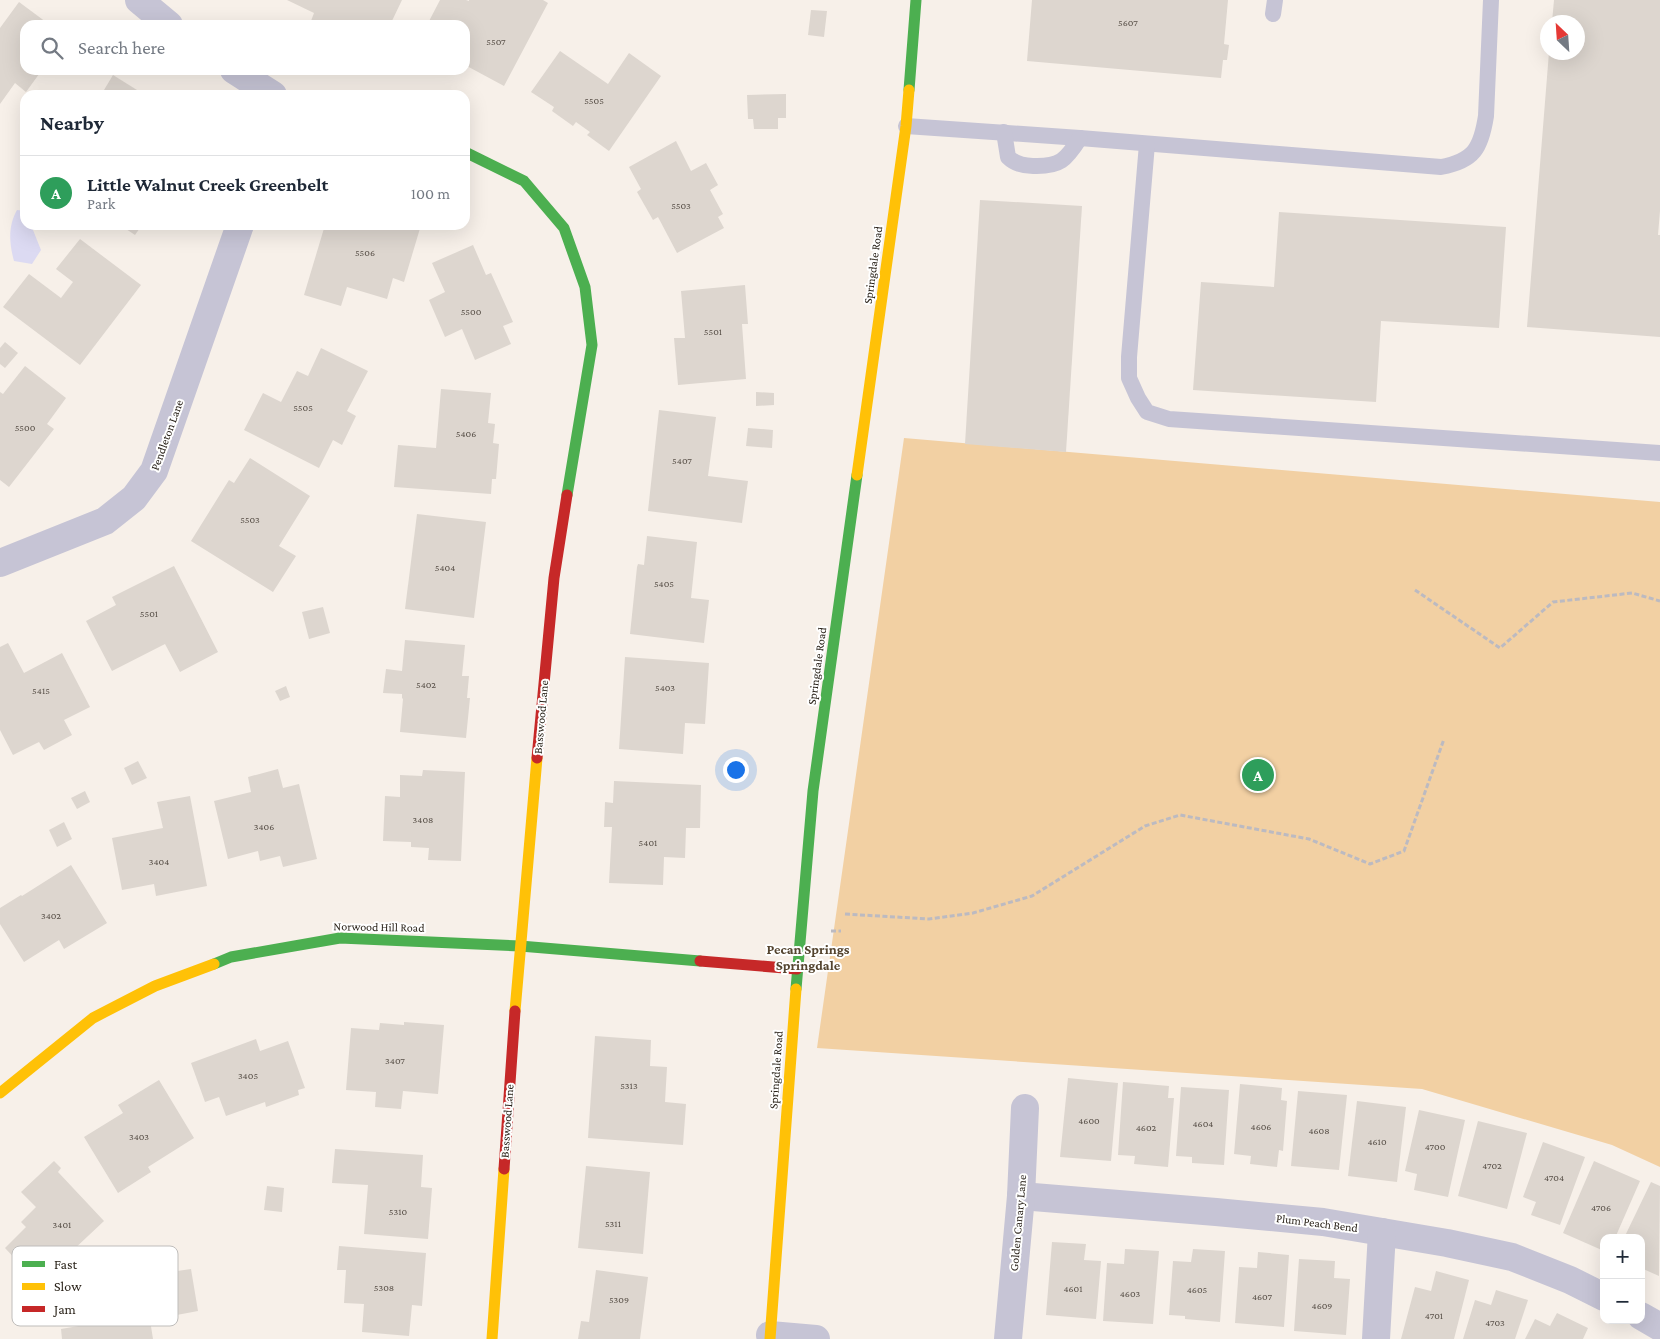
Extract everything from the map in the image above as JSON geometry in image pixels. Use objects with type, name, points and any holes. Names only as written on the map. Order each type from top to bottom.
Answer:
[{"type":"street","points":[[139,0],[163,20]]},
{"type":"street","name":"Springdale Road","points":[[770,1337],[797,968],[813,791],[906,126],[916,0]]},
{"type":"street","points":[[242,75],[264,90]]},
{"type":"street","name":"Basswood Lane","points":[[470,154],[524,181],[564,228],[585,287],[592,345],[554,578],[520,946],[492,1339]]},
{"type":"street","name":"Pendleton Lane","points":[[0,563],[105,521],[134,498],[154,471],[238,230]]},
{"type":"street","name":"Norwood Hill Road","points":[[0,1093],[93,1018],[155,986],[230,957],[340,938],[520,946],[797,968]]},
{"type":"street","name":"Golden Canary Lane","points":[[1008,1339],[1021,1196],[1025,1108]]},
{"type":"street","name":"Plum Peach Bend","points":[[1021,1196],[1323,1222],[1447,1243],[1512,1257],[1570,1280],[1600,1295]]},
{"type":"street","points":[[1376,1339],[1382,1232]]},
{"type":"street","points":[[1645,1318],[1660,1327]]},
{"type":"street","points":[[770,1337],[816,1339]]},
{"type":"lane","points":[[906,126],[1004,132],[1441,167],[1457,164],[1475,152],[1484,134],[1491,0]]},
{"type":"lane","points":[[1004,132],[1008,157],[1018,163],[1029,166],[1052,166],[1058,163],[1072,151],[1080,138]]},
{"type":"lane","points":[[1147,144],[1129,357],[1129,378],[1147,412],[1169,419],[1660,453]]},
{"type":"path","points":[[1415,590],[1500,648],[1553,602],[1632,593],[1660,601]]},
{"type":"path","points":[[845,914],[929,919],[973,913],[1032,896],[1145,826],[1180,815],[1309,840],[1370,864],[1404,851],[1444,739]]},
{"type":"shaded area","points":[[904,438],[1660,502],[1660,1167],[1612,1145],[1422,1089],[817,1048]]},
{"type":"water","points":[[17,210],[20,210],[20,230],[33,230],[41,250],[32,264],[14,261],[10,235]]},
{"type":"building","points":[[287,0],[402,0],[392,20],[311,20],[314,13]]},
{"type":"building","points":[[440,0],[543,0],[548,3],[504,86],[470,68],[470,20],[430,20]]},
{"type":"building","points":[[1032,0],[1228,0],[1224,44],[1229,45],[1227,60],[1223,60],[1221,78],[1027,61]]},
{"type":"building","points":[[1554,0],[1660,0],[1660,211],[1658,235],[1660,235],[1660,337],[1527,327],[1548,60],[1585,60],[1585,15],[1553,15]]},
{"type":"building","points":[[19,2],[43,20],[20,20],[20,75],[38,75],[27,90],[24,90],[15,83],[0,104],[0,28]]},
{"type":"building","points":[[811,10],[827,11],[824,37],[808,35]]},
{"type":"building","points":[[560,51],[608,84],[629,53],[661,76],[609,151],[587,135],[590,132],[576,122],[573,126],[552,111],[554,107],[531,92]]},
{"type":"building","points":[[113,75],[137,90],[104,90]]},
{"type":"building","points":[[786,94],[786,118],[778,118],[778,129],[754,129],[753,119],[748,119],[747,95]]},
{"type":"building","points":[[676,141],[691,171],[706,163],[718,185],[710,190],[723,214],[718,217],[724,228],[677,253],[658,217],[653,220],[637,192],[641,189],[629,167]]},
{"type":"building","points":[[980,200],[1082,206],[1066,452],[965,444]]},
{"type":"building","points":[[1279,212],[1506,227],[1499,328],[1381,321],[1376,402],[1193,390],[1201,282],[1274,287]]},
{"type":"building","points":[[128,230],[138,230],[135,235]]},
{"type":"building","points":[[324,230],[420,230],[404,282],[393,278],[387,299],[347,287],[341,306],[304,295]]},
{"type":"building","points":[[80,239],[141,285],[80,365],[3,307],[29,274],[61,298],[73,282],[56,269]]},
{"type":"building","points":[[473,245],[486,275],[491,273],[513,322],[503,326],[511,344],[475,360],[462,329],[445,337],[429,300],[445,292],[432,263]]},
{"type":"building","points":[[745,285],[748,324],[742,324],[746,379],[678,385],[674,338],[685,338],[681,291]]},
{"type":"building","points":[[5,342],[18,353],[5,368],[0,364],[0,348]]},
{"type":"building","points":[[321,348],[368,371],[347,411],[356,416],[342,445],[333,440],[319,468],[244,430],[263,393],[281,402],[297,371],[308,376]]},
{"type":"building","points":[[25,366],[66,398],[47,424],[54,429],[9,487],[0,480],[0,392],[3,394]]},
{"type":"building","points":[[441,389],[491,393],[488,423],[495,424],[493,443],[499,444],[496,479],[492,479],[491,494],[394,487],[398,445],[436,448]]},
{"type":"building","points":[[756,392],[774,393],[774,405],[756,406]]},
{"type":"building","points":[[659,410],[716,417],[708,476],[748,481],[742,523],[648,511]]},
{"type":"building","points":[[748,428],[773,430],[772,448],[746,446]]},
{"type":"building","points":[[250,458],[310,496],[279,546],[296,556],[273,592],[191,541],[229,480],[234,483]]},
{"type":"building","points":[[417,514],[486,522],[474,618],[405,609]]},
{"type":"building","points":[[647,536],[697,542],[691,598],[709,600],[704,643],[630,634],[637,567],[638,564],[644,565]]},
{"type":"building","points":[[174,566],[218,652],[180,672],[165,644],[112,671],[86,621],[116,605],[112,597]]},
{"type":"building","points":[[323,607],[330,633],[309,639],[302,612]]},
{"type":"building","points":[[405,640],[465,645],[462,676],[469,676],[467,698],[470,698],[466,738],[400,732],[402,694],[383,693],[386,669],[402,671]]},
{"type":"building","points":[[8,643],[24,673],[62,653],[90,707],[64,720],[72,735],[44,750],[39,742],[13,755],[0,730],[0,647]]},
{"type":"building","points":[[625,657],[709,663],[705,724],[685,723],[683,754],[619,749]]},
{"type":"building","points":[[286,686],[290,697],[280,701],[275,691]]},
{"type":"building","points":[[138,761],[147,778],[132,785],[124,768]]},
{"type":"building","points":[[278,769],[283,788],[299,784],[317,859],[283,867],[280,856],[260,861],[258,851],[228,859],[214,801],[251,792],[248,777]]},
{"type":"building","points":[[423,770],[465,772],[461,861],[428,860],[429,848],[411,847],[411,842],[383,841],[385,796],[400,797],[400,775],[422,776]]},
{"type":"building","points":[[614,781],[701,785],[700,828],[686,828],[685,858],[664,857],[663,885],[609,883],[612,827],[604,827],[605,802],[613,803]]},
{"type":"building","points":[[85,791],[90,802],[77,809],[71,798]]},
{"type":"building","points":[[190,796],[207,886],[156,896],[154,884],[122,890],[112,838],[163,828],[157,802]]},
{"type":"building","points":[[64,822],[72,839],[57,847],[49,830]]},
{"type":"building","points":[[71,865],[107,923],[64,949],[59,940],[24,962],[0,924],[0,908]]},
{"type":"building","points":[[404,1022],[444,1025],[438,1094],[403,1091],[401,1109],[375,1107],[376,1092],[346,1090],[351,1028],[379,1030],[380,1023],[404,1025]]},
{"type":"building","points":[[595,1036],[651,1040],[650,1066],[667,1067],[665,1102],[686,1104],[683,1145],[588,1138]]},
{"type":"building","points":[[256,1039],[260,1051],[288,1041],[305,1088],[298,1090],[299,1095],[266,1107],[265,1102],[226,1116],[219,1097],[205,1102],[191,1063]]},
{"type":"building","points":[[1068,1078],[1118,1083],[1111,1161],[1060,1157]]},
{"type":"building","points":[[159,1080],[194,1138],[148,1167],[151,1172],[118,1193],[84,1137],[123,1113],[118,1105]]},
{"type":"building","points":[[1123,1082],[1169,1086],[1168,1098],[1174,1098],[1168,1167],[1134,1164],[1135,1156],[1118,1155]]},
{"type":"building","points":[[1240,1084],[1282,1088],[1281,1100],[1287,1101],[1283,1151],[1279,1150],[1277,1167],[1250,1164],[1251,1156],[1234,1154]]},
{"type":"building","points":[[1181,1087],[1229,1090],[1224,1165],[1192,1163],[1192,1157],[1176,1156]]},
{"type":"building","points":[[1298,1091],[1347,1095],[1339,1170],[1291,1166]]},
{"type":"building","points":[[1357,1101],[1406,1107],[1397,1182],[1348,1176]]},
{"type":"building","points":[[1419,1110],[1465,1120],[1448,1197],[1414,1190],[1417,1174],[1405,1171]]},
{"type":"building","points":[[1478,1121],[1527,1133],[1507,1209],[1458,1196]]},
{"type":"building","points":[[1543,1142],[1585,1157],[1560,1225],[1531,1215],[1536,1202],[1523,1197]]},
{"type":"building","points":[[335,1149],[423,1155],[421,1187],[432,1188],[428,1239],[364,1234],[368,1185],[332,1183]]},
{"type":"building","points":[[54,1161],[61,1168],[58,1172],[104,1221],[77,1246],[12,1246],[12,1255],[5,1248],[26,1227],[21,1222],[36,1207],[21,1192]]},
{"type":"building","points":[[1594,1161],[1640,1181],[1617,1234],[1600,1234],[1600,1249],[1563,1233]]},
{"type":"building","points":[[586,1166],[650,1172],[643,1254],[578,1248]]},
{"type":"building","points":[[1651,1182],[1660,1186],[1659,1276],[1645,1270],[1645,1234],[1626,1234]]},
{"type":"building","points":[[267,1186],[284,1188],[282,1212],[264,1210]]},
{"type":"building","points":[[1052,1242],[1086,1244],[1084,1260],[1101,1261],[1096,1319],[1046,1315]]},
{"type":"building","points":[[339,1246],[426,1253],[422,1306],[412,1305],[409,1336],[362,1332],[364,1304],[344,1303],[346,1270],[337,1270]]},
{"type":"building","points":[[1125,1249],[1159,1251],[1153,1324],[1103,1321],[1107,1263],[1124,1264]]},
{"type":"building","points":[[1193,1249],[1225,1251],[1220,1322],[1185,1319],[1185,1316],[1169,1315],[1173,1261],[1191,1262]]},
{"type":"building","points":[[1258,1252],[1289,1255],[1284,1327],[1235,1323],[1239,1267],[1257,1268]]},
{"type":"building","points":[[1299,1259],[1335,1261],[1334,1278],[1350,1279],[1346,1335],[1294,1331]]},
{"type":"building","points":[[191,1269],[198,1311],[178,1315],[178,1271]]},
{"type":"building","points":[[596,1270],[648,1277],[640,1339],[578,1339],[581,1321],[589,1322]]},
{"type":"building","points":[[1436,1271],[1469,1280],[1454,1339],[1401,1339],[1415,1287],[1431,1291]]},
{"type":"building","points":[[1496,1290],[1528,1300],[1515,1339],[1463,1339],[1475,1300],[1491,1305]]},
{"type":"building","points":[[1557,1313],[1588,1328],[1583,1339],[1525,1339],[1535,1319],[1550,1326]]},
{"type":"building","points":[[78,1326],[151,1326],[153,1339],[62,1339],[61,1329]]},
{"type":"traffic: fast","points":[[909,90],[916,0]]},
{"type":"traffic: fast","points":[[470,154],[524,181],[564,228],[585,287],[592,345],[567,495]]},
{"type":"traffic: fast","points":[[796,989],[813,791],[857,475]]},
{"type":"traffic: fast","points":[[214,964],[231,957],[340,938],[520,946],[700,961]]},
{"type":"traffic: slow","points":[[857,475],[906,126],[909,90]]},
{"type":"traffic: slow","points":[[515,1011],[537,758]]},
{"type":"traffic: slow","points":[[0,1093],[93,1018],[155,986],[214,964]]},
{"type":"traffic: slow","points":[[770,1339],[796,989]]},
{"type":"traffic: slow","points":[[492,1339],[504,1169]]},
{"type":"traffic: jam","points":[[537,758],[554,578],[567,495]]},
{"type":"traffic: jam","points":[[700,961],[797,969]]},
{"type":"traffic: jam","points":[[504,1169],[515,1011]]},
{"type":"place","name":"Little Walnut Creek Greenbelt","points":[[1258,775]]},
{"type":"district","name":"Pecan Springs Springdale","points":[[808,958]]}]
